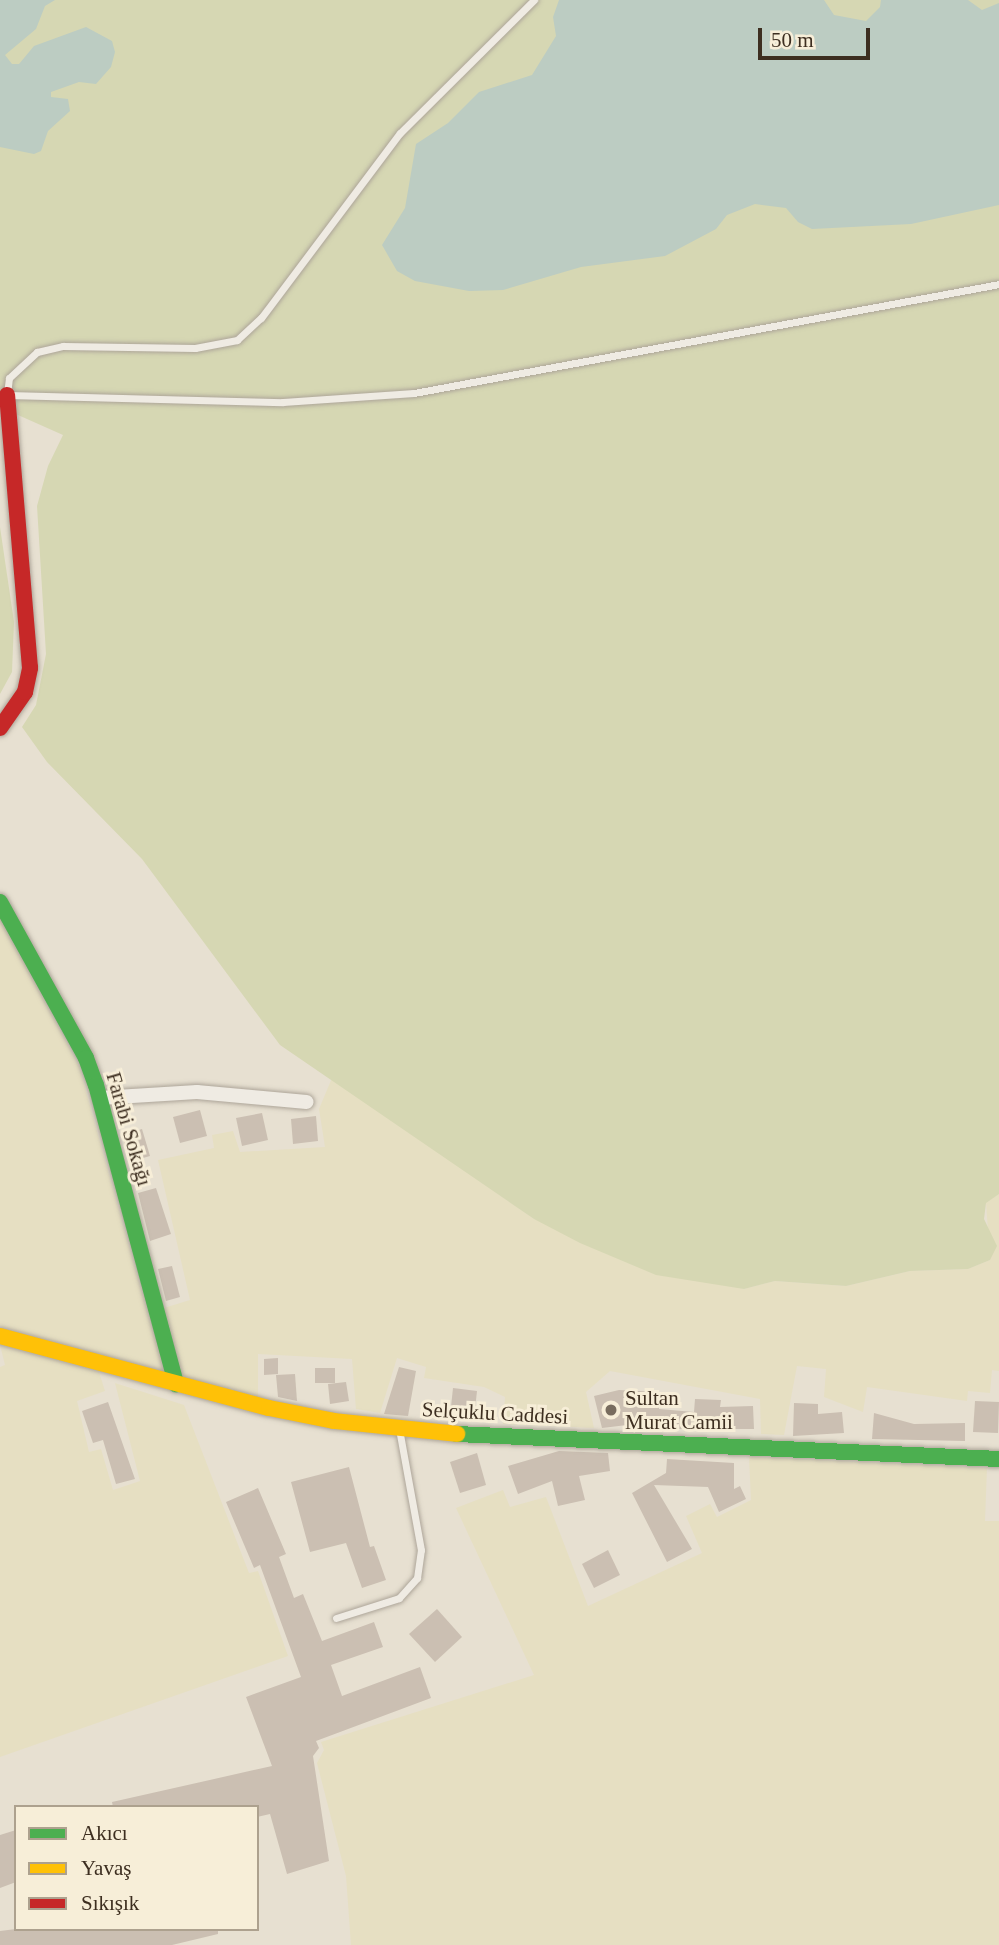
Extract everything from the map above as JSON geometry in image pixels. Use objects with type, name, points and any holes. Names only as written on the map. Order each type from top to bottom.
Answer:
[{"type":"street","points":[[0,728],[25,692],[30,668],[29,619],[4,395]]},
{"type":"street","name":"Farabi Sokağı","points":[[0,902],[86,1058],[100,1098],[176,1384]]},
{"type":"street","points":[[100,1098],[197,1092],[307,1102]]},
{"type":"street","name":"Selçuklu Caddesi","points":[[0,1336],[269,1408],[399,1429],[999,1459]]},
{"type":"lane","points":[[534,0],[400,133],[261,318],[237,340],[195,348],[63,346],[37,352],[9,378],[4,395],[283,402],[414,393],[999,284]]},
{"type":"lane","points":[[336,1618],[399,1598],[417,1578],[421,1550],[399,1429]]},
{"type":"shaded area","points":[[0,0],[55,0],[45,6],[36,29],[5,55],[12,64],[19,64],[34,46],[86,27],[112,41],[115,52],[111,67],[96,84],[79,82],[51,92],[51,97],[68,99],[70,111],[48,131],[41,151],[34,154],[0,147]]},
{"type":"shaded area","points":[[559,0],[824,0],[834,15],[866,21],[880,7],[881,0],[968,0],[982,10],[999,3],[999,205],[911,224],[812,229],[798,222],[786,208],[755,204],[727,215],[716,229],[665,256],[581,267],[503,290],[469,291],[415,281],[397,271],[382,245],[405,208],[416,144],[448,123],[479,92],[532,75],[556,36],[553,17]]},
{"type":"shaded area","points":[[0,919],[79,1066],[164,1373],[0,1326]]},
{"type":"shaded area","points":[[332,1078],[534,1219],[744,1289],[775,1281],[846,1286],[910,1271],[968,1269],[990,1260],[986,1202],[999,1194],[999,1371],[992,1370],[990,1393],[968,1391],[967,1401],[867,1387],[863,1412],[824,1397],[826,1369],[797,1366],[784,1435],[761,1434],[760,1399],[610,1371],[586,1392],[594,1428],[503,1424],[505,1397],[484,1387],[424,1378],[426,1367],[397,1358],[380,1413],[356,1409],[352,1359],[258,1354],[258,1397],[181,1378],[164,1308],[190,1300],[158,1160],[214,1148],[212,1135],[233,1131],[240,1152],[325,1147],[319,1109]]},
{"type":"shaded area","points":[[0,1345],[99,1372],[105,1391],[77,1401],[89,1452],[101,1449],[113,1490],[140,1481],[115,1383],[184,1405],[249,1573],[258,1571],[288,1656],[0,1757],[0,1367],[5,1365]]},
{"type":"shaded area","points":[[749,1457],[987,1468],[985,1521],[999,1521],[999,1945],[351,1945],[346,1876],[317,1763],[324,1750],[321,1742],[534,1675],[456,1508],[503,1490],[510,1507],[546,1497],[588,1606],[702,1553],[686,1516],[710,1504],[717,1517],[751,1500]]},
{"type":"green space","points":[[0,0],[999,0],[999,1194],[986,1203],[984,1219],[997,1246],[990,1260],[968,1269],[910,1271],[846,1286],[775,1281],[744,1289],[656,1275],[580,1243],[534,1219],[280,1045],[142,859],[47,762],[22,727],[36,705],[46,654],[37,506],[48,466],[63,435],[0,407]]},
{"type":"green space","points":[[0,527],[14,622],[12,672],[0,694]]},
{"type":"building","points":[[200,1110],[207,1136],[180,1143],[173,1117]]},
{"type":"building","points":[[262,1113],[268,1140],[242,1146],[236,1118]]},
{"type":"building","points":[[316,1116],[318,1141],[293,1144],[291,1119]]},
{"type":"building","points":[[142,1129],[150,1156],[129,1162],[122,1135]]},
{"type":"building","points":[[156,1188],[171,1234],[150,1241],[138,1193]]},
{"type":"building","points":[[172,1266],[180,1297],[166,1301],[158,1269]]},
{"type":"building","points":[[278,1358],[278,1374],[264,1375],[264,1359]]},
{"type":"building","points":[[399,1367],[416,1371],[408,1416],[384,1414]]},
{"type":"building","points":[[315,1368],[335,1368],[335,1383],[315,1383]]},
{"type":"building","points":[[295,1374],[297,1401],[278,1397],[276,1375]]},
{"type":"building","points":[[346,1382],[349,1401],[330,1404],[328,1384]]},
{"type":"building","points":[[453,1388],[477,1391],[474,1419],[450,1416]]},
{"type":"building","points":[[619,1390],[659,1392],[659,1409],[694,1412],[695,1399],[721,1400],[720,1407],[753,1406],[754,1429],[663,1429],[664,1422],[627,1421],[627,1425],[602,1428],[594,1396]]},
{"type":"building","points":[[975,1401],[999,1402],[998,1433],[973,1432]]},
{"type":"building","points":[[108,1402],[135,1479],[116,1484],[103,1440],[93,1443],[82,1411]]},
{"type":"building","points":[[794,1403],[818,1404],[818,1414],[842,1412],[844,1433],[793,1436]]},
{"type":"building","points":[[874,1413],[914,1424],[965,1423],[965,1441],[872,1439]]},
{"type":"building","points":[[559,1451],[608,1453],[610,1471],[579,1476],[585,1500],[558,1506],[552,1481],[518,1494],[508,1466]]},
{"type":"building","points":[[477,1453],[486,1485],[460,1493],[450,1462]]},
{"type":"building","points":[[667,1459],[734,1463],[734,1489],[740,1486],[746,1499],[719,1512],[708,1487],[654,1485],[692,1549],[667,1562],[632,1493],[666,1473]]},
{"type":"building","points":[[349,1467],[370,1547],[374,1546],[386,1580],[362,1588],[346,1543],[310,1552],[291,1482]]},
{"type":"building","points":[[258,1488],[286,1554],[279,1557],[294,1598],[303,1594],[322,1641],[374,1622],[383,1647],[331,1665],[342,1696],[420,1667],[431,1698],[316,1741],[319,1748],[313,1756],[329,1861],[287,1874],[270,1814],[259,1817],[259,1805],[113,1805],[112,1802],[272,1766],[246,1697],[301,1677],[260,1565],[254,1568],[226,1502]]},
{"type":"building","points":[[608,1550],[620,1575],[594,1588],[582,1564]]},
{"type":"building","points":[[437,1609],[462,1637],[435,1662],[409,1634]]},
{"type":"building","points":[[14,1831],[14,1883],[0,1888],[0,1835]]},
{"type":"building","points":[[0,1931],[218,1931],[218,1934],[172,1945],[0,1945]]},
{"type":"traffic: fast","points":[[0,902],[86,1058],[96,1085],[176,1384]]},
{"type":"traffic: fast","points":[[457,1434],[999,1459]]},
{"type":"traffic: slow","points":[[0,1336],[269,1408],[334,1421],[457,1434]]},
{"type":"traffic: jam","points":[[0,728],[25,692],[30,668],[7,395]]},
{"type":"place","name":"Sultan Murat Camii","points":[[611,1410]]}]
